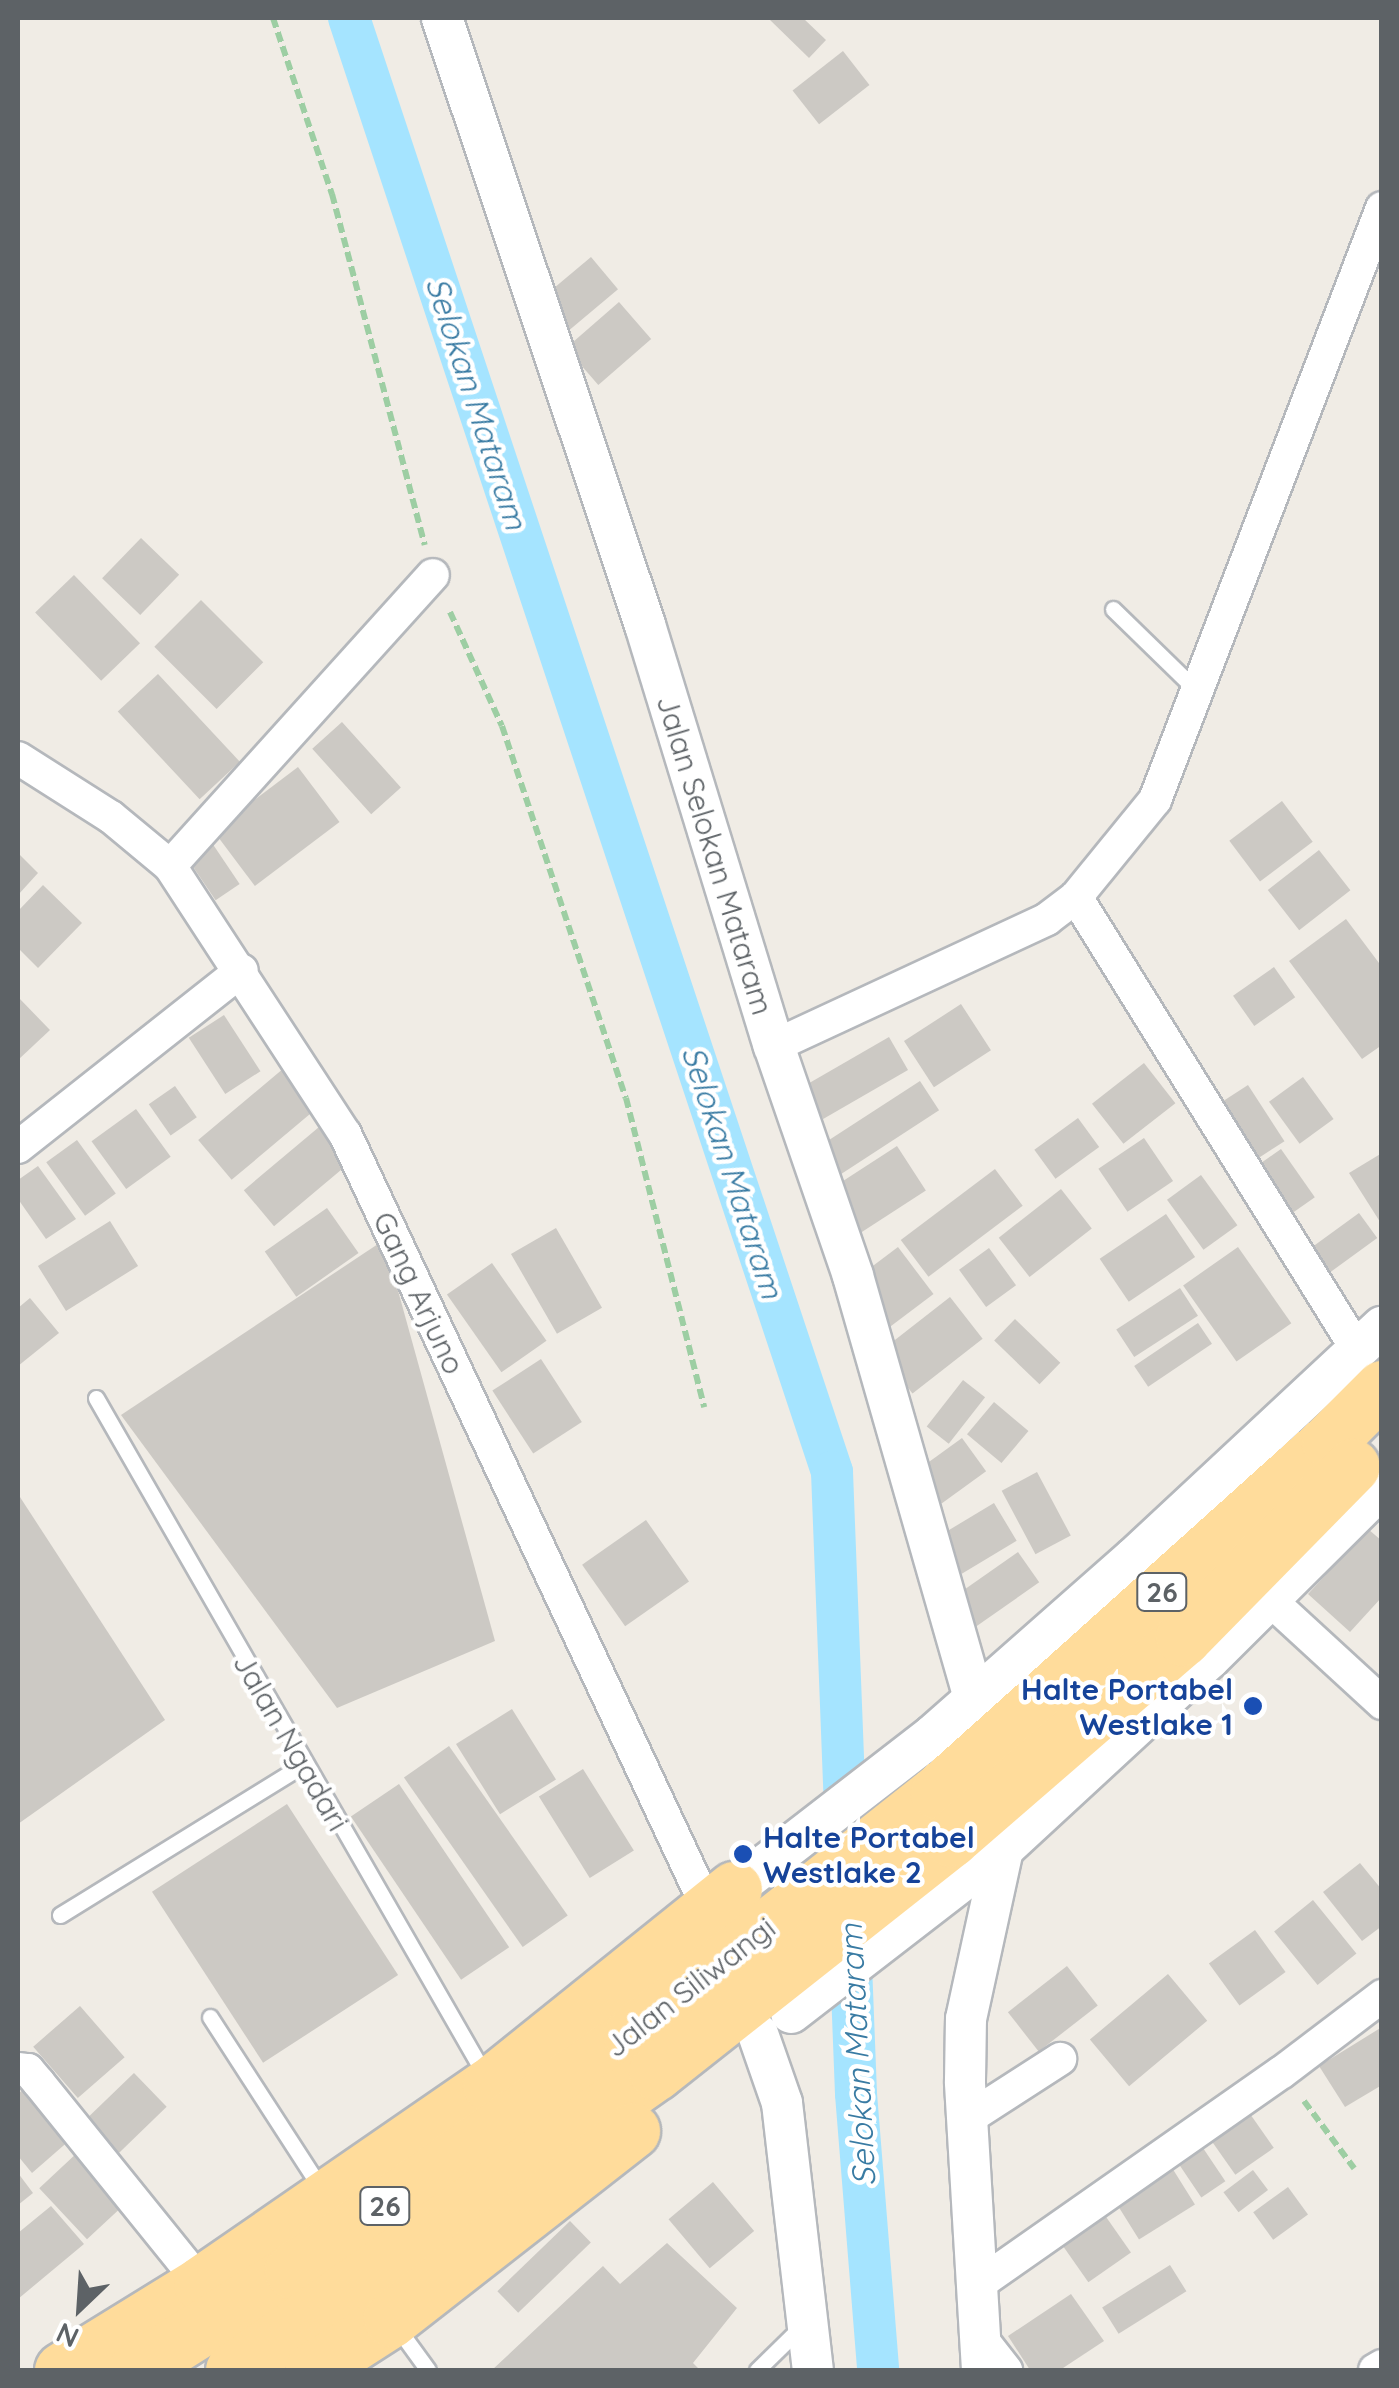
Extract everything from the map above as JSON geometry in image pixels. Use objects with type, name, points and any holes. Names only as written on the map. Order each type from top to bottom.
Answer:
[{"type":"highway","name":"Jalan Siliwangi","points":[[944,1815],[1374,1355]]},
{"type":"highway","name":"Jalan Siliwangi","points":[[134,2370],[357,2256],[644,2054],[944,1815],[1183,1638],[1382,1435]]},
{"type":"highway","points":[[312,2370],[357,2256],[490,2084],[721,1900]]},
{"type":"highway","points":[[62,2370],[201,2284],[357,2256],[774,2023]]},
{"type":"highway","name":"Jalan Siliwangi","points":[[233,2370],[289,2335],[357,2256]]},
{"type":"street","name":"Jalan Selokan Mataram","points":[[442,18],[644,626],[774,1046],[853,1276],[974,1697]]},
{"type":"street","points":[[774,1046],[1047,919],[1076,898],[1154,800],[1382,208]]},
{"type":"street","points":[[170,866],[432,575]]},
{"type":"street","name":"Gang Arjuno","points":[[18,758],[110,817],[170,866],[242,970],[345,1134],[721,1900]]},
{"type":"street","points":[[721,1900],[933,1734],[1374,1355],[1076,898]]},
{"type":"street","points":[[18,1147],[242,970]]},
{"type":"street","points":[[813,2370],[774,2023],[930,1909],[1003,1849],[1382,1487]]},
{"type":"street","points":[[1269,1599],[1382,1703]]},
{"type":"street","points":[[1003,1849],[966,2018],[967,2119],[982,2354],[1006,2370]]},
{"type":"street","points":[[976,2286],[1282,2072],[1382,1996]]},
{"type":"street","points":[[967,2119],[1060,2059]]},
{"type":"street","points":[[18,2069],[28,2070],[40,2083],[201,2284]]},
{"type":"lane","points":[[1112,609],[1197,691]]},
{"type":"lane","name":"Jalan Ngadari","points":[[96,1398],[303,1765],[490,2084]]},
{"type":"lane","points":[[60,1915],[303,1765]]},
{"type":"lane","points":[[210,2017],[428,2370]]},
{"type":"lane","points":[[757,2370],[810,2318]]},
{"type":"path","points":[[273,18],[332,194],[432,575],[502,726],[626,1098],[704,1407]]},
{"type":"path","points":[[1282,2072],[1354,2168]]},
{"type":"building","points":[[768,18],[803,18],[826,40],[809,58]]},
{"type":"building","points":[[843,51],[869,85],[819,124],[793,90]]},
{"type":"building","points":[[591,257],[618,289],[568,331],[541,299]]},
{"type":"building","points":[[619,302],[651,339],[598,385],[566,348]]},
{"type":"building","points":[[141,538],[179,575],[140,615],[102,578]]},
{"type":"building","points":[[74,575],[140,643],[101,681],[35,613]]},
{"type":"building","points":[[201,600],[263,662],[217,709],[154,647]]},
{"type":"building","points":[[158,674],[240,762],[200,799],[118,712]]},
{"type":"building","points":[[342,722],[401,787],[371,814],[312,749]]},
{"type":"building","points":[[298,767],[340,822],[255,886],[213,831]]},
{"type":"building","points":[[1282,801],[1313,842],[1260,881],[1229,841]]},
{"type":"building","points":[[210,840],[240,884],[216,900],[186,856]]},
{"type":"building","points":[[1319,850],[1350,890],[1299,930],[1268,890]]},
{"type":"building","points":[[18,853],[38,873],[18,895]]},
{"type":"building","points":[[43,885],[82,923],[38,968],[18,948],[18,911]]},
{"type":"building","points":[[1346,919],[1382,967],[1382,1045],[1362,1059],[1289,961]]},
{"type":"building","points":[[1274,967],[1295,997],[1254,1026],[1233,996]]},
{"type":"building","points":[[18,997],[50,1030],[18,1060]]},
{"type":"building","points":[[961,1004],[991,1050],[934,1087],[904,1041]]},
{"type":"building","points":[[224,1015],[260,1071],[225,1094],[189,1038]]},
{"type":"building","points":[[889,1037],[908,1070],[823,1119],[804,1086]]},
{"type":"building","points":[[1144,1063],[1175,1103],[1123,1144],[1092,1104]]},
{"type":"building","points":[[284,1068],[317,1108],[232,1180],[198,1140]]},
{"type":"building","points":[[1303,1077],[1334,1119],[1300,1144],[1269,1102]]},
{"type":"building","points":[[920,1081],[939,1110],[839,1175],[820,1146]]},
{"type":"building","points":[[1248,1085],[1284,1141],[1250,1164],[1214,1107]]},
{"type":"building","points":[[175,1086],[197,1117],[171,1135],[149,1104]]},
{"type":"building","points":[[136,1109],[171,1157],[126,1189],[92,1141]]},
{"type":"building","points":[[1078,1118],[1099,1147],[1055,1179],[1034,1150]]},
{"type":"building","points":[[325,1122],[355,1158],[274,1226],[244,1190]]},
{"type":"building","points":[[1144,1138],[1173,1181],[1127,1212],[1098,1169]]},
{"type":"building","points":[[77,1140],[116,1193],[85,1216],[46,1162]]},
{"type":"building","points":[[897,1146],[926,1190],[859,1234],[830,1190]]},
{"type":"building","points":[[1281,1149],[1315,1197],[1282,1220],[1248,1172]]},
{"type":"building","points":[[1382,1153],[1382,1225],[1349,1173]]},
{"type":"building","points":[[38,1166],[76,1219],[46,1239],[18,1199],[18,1180]]},
{"type":"building","points":[[995,1169],[1023,1206],[928,1277],[901,1240]]},
{"type":"building","points":[[1201,1175],[1237,1225],[1203,1250],[1167,1200]]},
{"type":"building","points":[[1061,1189],[1092,1228],[1030,1277],[999,1238]]},
{"type":"building","points":[[327,1208],[359,1253],[296,1297],[265,1252]]},
{"type":"building","points":[[1359,1213],[1377,1238],[1327,1275],[1309,1249]]},
{"type":"building","points":[[1166,1214],[1195,1257],[1129,1302],[1100,1259]]},
{"type":"building","points":[[110,1221],[138,1266],[66,1311],[38,1266]]},
{"type":"building","points":[[556,1228],[602,1308],[557,1334],[511,1254]]},
{"type":"building","points":[[384,1240],[495,1641],[337,1708],[121,1415]]},
{"type":"building","points":[[898,1247],[934,1294],[890,1327],[855,1279]]},
{"type":"building","points":[[1238,1247],[1291,1323],[1236,1362],[1183,1285]]},
{"type":"building","points":[[989,1248],[1016,1285],[986,1307],[959,1270]]},
{"type":"building","points":[[492,1263],[546,1341],[501,1372],[447,1295]]},
{"type":"building","points":[[1180,1288],[1198,1316],[1134,1357],[1116,1329]]},
{"type":"building","points":[[950,1297],[983,1339],[912,1394],[880,1352]]},
{"type":"building","points":[[30,1298],[59,1333],[18,1366],[18,1308]]},
{"type":"building","points":[[1015,1319],[1060,1363],[1039,1384],[994,1341]]},
{"type":"building","points":[[1198,1323],[1212,1344],[1148,1387],[1134,1366]]},
{"type":"building","points":[[541,1359],[582,1422],[533,1453],[492,1391]]},
{"type":"building","points":[[963,1380],[985,1397],[949,1444],[927,1426]]},
{"type":"building","points":[[994,1402],[1028,1431],[1001,1463],[967,1434]]},
{"type":"building","points":[[962,1438],[986,1471],[942,1503],[918,1470]]},
{"type":"building","points":[[1037,1472],[1071,1536],[1035,1554],[1002,1491]]},
{"type":"building","points":[[18,1494],[165,1720],[18,1824]]},
{"type":"building","points":[[994,1503],[1017,1541],[962,1574],[939,1536]]},
{"type":"building","points":[[646,1520],[689,1581],[625,1626],[582,1565]]},
{"type":"building","points":[[1368,1529],[1382,1541],[1382,1597],[1350,1632],[1308,1594]]},
{"type":"building","points":[[1018,1552],[1039,1582],[973,1629],[952,1598]]},
{"type":"building","points":[[512,1709],[556,1779],[500,1814],[456,1744]]},
{"type":"building","points":[[449,1746],[568,1916],[523,1947],[404,1778]]},
{"type":"building","points":[[583,1769],[634,1850],[590,1878],[539,1797]]},
{"type":"building","points":[[399,1784],[509,1947],[461,1980],[351,1816]]},
{"type":"building","points":[[287,1804],[398,1975],[263,2063],[152,1892]]},
{"type":"building","points":[[1360,1863],[1382,1890],[1382,1926],[1362,1941],[1323,1892]]},
{"type":"building","points":[[1313,1900],[1356,1954],[1318,1985],[1274,1931]]},
{"type":"building","points":[[1255,1930],[1286,1972],[1239,2006],[1209,1964]]},
{"type":"building","points":[[1067,1966],[1098,2005],[1039,2052],[1008,2012]]},
{"type":"building","points":[[1168,1974],[1207,2021],[1129,2086],[1090,2040]]},
{"type":"building","points":[[80,2006],[125,2057],[78,2098],[33,2047]]},
{"type":"building","points":[[1382,2027],[1382,2085],[1345,2107],[1319,2066]]},
{"type":"building","points":[[134,2073],[167,2107],[109,2162],[76,2129]]},
{"type":"building","points":[[26,2087],[71,2139],[32,2173],[18,2156],[18,2094]]},
{"type":"building","points":[[1248,2111],[1274,2148],[1235,2175],[1209,2138]]},
{"type":"building","points":[[1203,2148],[1225,2181],[1201,2197],[1179,2164]]},
{"type":"building","points":[[78,2152],[126,2203],[87,2239],[39,2188]]},
{"type":"building","points":[[1169,2163],[1195,2205],[1139,2240],[1113,2198]]},
{"type":"building","points":[[1253,2170],[1268,2190],[1238,2212],[1223,2192]]},
{"type":"building","points":[[18,2173],[33,2193],[18,2205]]},
{"type":"building","points":[[713,2182],[754,2231],[710,2268],[669,2219]]},
{"type":"building","points":[[1288,2187],[1308,2215],[1273,2240],[1253,2212]]},
{"type":"building","points":[[51,2206],[84,2244],[18,2299],[18,2233]]},
{"type":"building","points":[[1104,2214],[1131,2253],[1088,2282],[1061,2244]]},
{"type":"building","points":[[570,2221],[591,2243],[518,2313],[497,2291]]},
{"type":"building","points":[[667,2243],[737,2308],[693,2363],[700,2370],[492,2370],[603,2266],[620,2284]]},
{"type":"building","points":[[1170,2265],[1186,2291],[1119,2334],[1102,2307]]},
{"type":"building","points":[[1071,2294],[1104,2341],[1060,2370],[1030,2370],[1008,2336]]},
{"type":"waterway","name":"Selokan Mataram","points":[[349,18],[832,1472],[856,2094],[878,2370]]},
{"type":"place","name":"Halte Portabel Westlake 1","points":[[1253,1706]]},
{"type":"place","name":"Halte Portabel Westlake 2","points":[[743,1854]]}]
